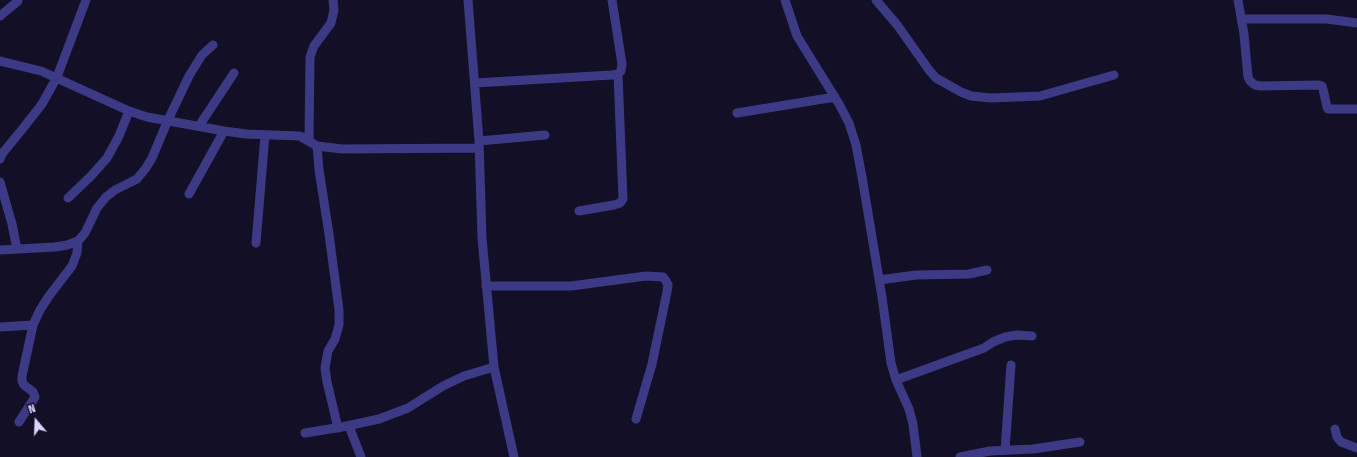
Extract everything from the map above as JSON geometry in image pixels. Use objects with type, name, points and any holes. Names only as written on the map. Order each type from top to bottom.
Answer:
[{"type":"street","points":[[0,159],[2,154],[42,104],[57,77],[86,0]]},
{"type":"street","points":[[309,140],[310,57],[314,46],[331,23],[334,10],[334,0]]},
{"type":"street","points":[[468,0],[479,145],[482,238],[494,367],[514,457]]},
{"type":"street","points":[[579,211],[614,205],[620,203],[623,199],[618,74],[621,71],[622,64],[612,0]]},
{"type":"street","points":[[785,0],[798,36],[835,97],[849,124],[856,145],[879,280],[888,349],[896,380],[912,419],[917,457]]},
{"type":"street","points":[[876,0],[898,26],[936,78],[961,92],[972,96],[992,98],[1040,96],[1114,75]]},
{"type":"street","points":[[1238,0],[1248,77],[1250,81],[1261,86],[1319,85],[1322,86],[1328,109],[1357,109]]},
{"type":"street","points":[[0,16],[18,1]]},
{"type":"street","points":[[1241,19],[1327,19],[1357,23]]},
{"type":"street","points":[[0,250],[55,247],[78,241],[85,233],[97,208],[106,197],[115,190],[137,179],[146,168],[152,158],[188,76],[202,55],[213,45]]},
{"type":"street","points":[[0,60],[57,77],[129,111],[147,117],[224,131],[265,135],[300,136],[317,146],[342,149],[479,145],[545,135]]},
{"type":"street","points":[[199,126],[234,73]]},
{"type":"street","points":[[475,83],[618,74]]},
{"type":"street","points":[[737,113],[835,97]]},
{"type":"street","points":[[68,198],[91,176],[106,158],[119,136],[129,111]]},
{"type":"street","points":[[189,194],[224,131]]},
{"type":"street","points":[[256,243],[265,135]]},
{"type":"street","points":[[317,146],[319,170],[339,310],[339,325],[328,351],[325,368],[326,382],[338,428]]},
{"type":"street","points":[[0,182],[12,224],[17,249]]},
{"type":"street","points":[[19,422],[35,397],[33,392],[24,385],[22,381],[33,325],[49,296],[72,266],[78,241]]},
{"type":"street","points":[[879,280],[916,275],[969,274],[987,270]]},
{"type":"street","points":[[486,286],[571,286],[646,276],[662,277],[668,285],[667,292],[652,364],[636,419]]},
{"type":"street","points":[[0,327],[33,325]]},
{"type":"street","points":[[896,380],[984,348],[1005,336],[1032,336]]},
{"type":"street","points":[[1005,450],[1011,365]]},
{"type":"street","points":[[305,433],[349,426],[379,419],[408,408],[444,386],[464,376],[494,367]]},
{"type":"street","points":[[349,426],[361,457]]},
{"type":"street","points":[[1335,429],[1337,437],[1341,442],[1357,448]]},
{"type":"street","points":[[960,457],[970,454],[1005,450],[1033,449],[1080,442]]}]
